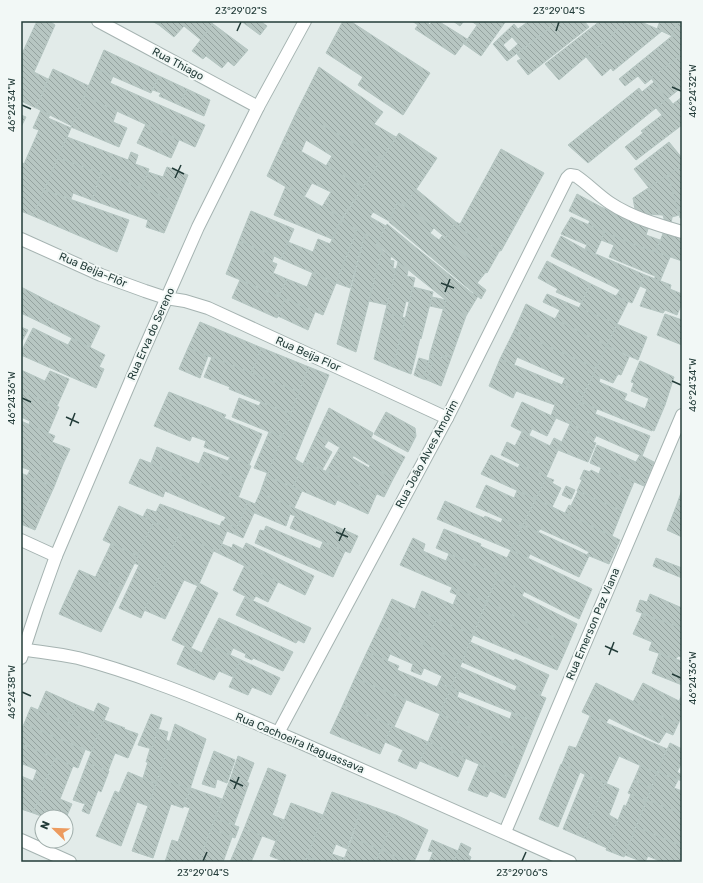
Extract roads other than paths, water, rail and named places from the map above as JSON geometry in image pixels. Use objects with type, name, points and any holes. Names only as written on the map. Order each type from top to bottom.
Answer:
[{"type":"street","name":"Rua Thiago","points":[[98,21],[258,107]]},
{"type":"street","name":"Rua Erva do Sereno","points":[[22,652],[56,556],[166,298],[198,227],[258,107],[305,21]]},
{"type":"street","name":"Rua João Alves Amorim","points":[[278,733],[447,418],[567,178],[573,175],[580,179],[611,204],[624,211],[648,221],[682,232]]},
{"type":"street","name":"Rua Beija-Flôr","points":[[21,239],[101,275],[145,292],[166,298]]},
{"type":"street","name":"Rua Beija Flor","points":[[166,298],[185,301],[208,308],[447,418]]},
{"type":"street","name":"Rua Emerson Paz Viana","points":[[505,832],[682,415]]},
{"type":"street","points":[[21,540],[56,556]]},
{"type":"street","name":"Rua Cachoeira Itaguassava","points":[[22,652],[44,652],[78,658],[124,672],[189,695],[505,832],[570,862]]},
{"type":"street","points":[[21,840],[70,862]]}]
